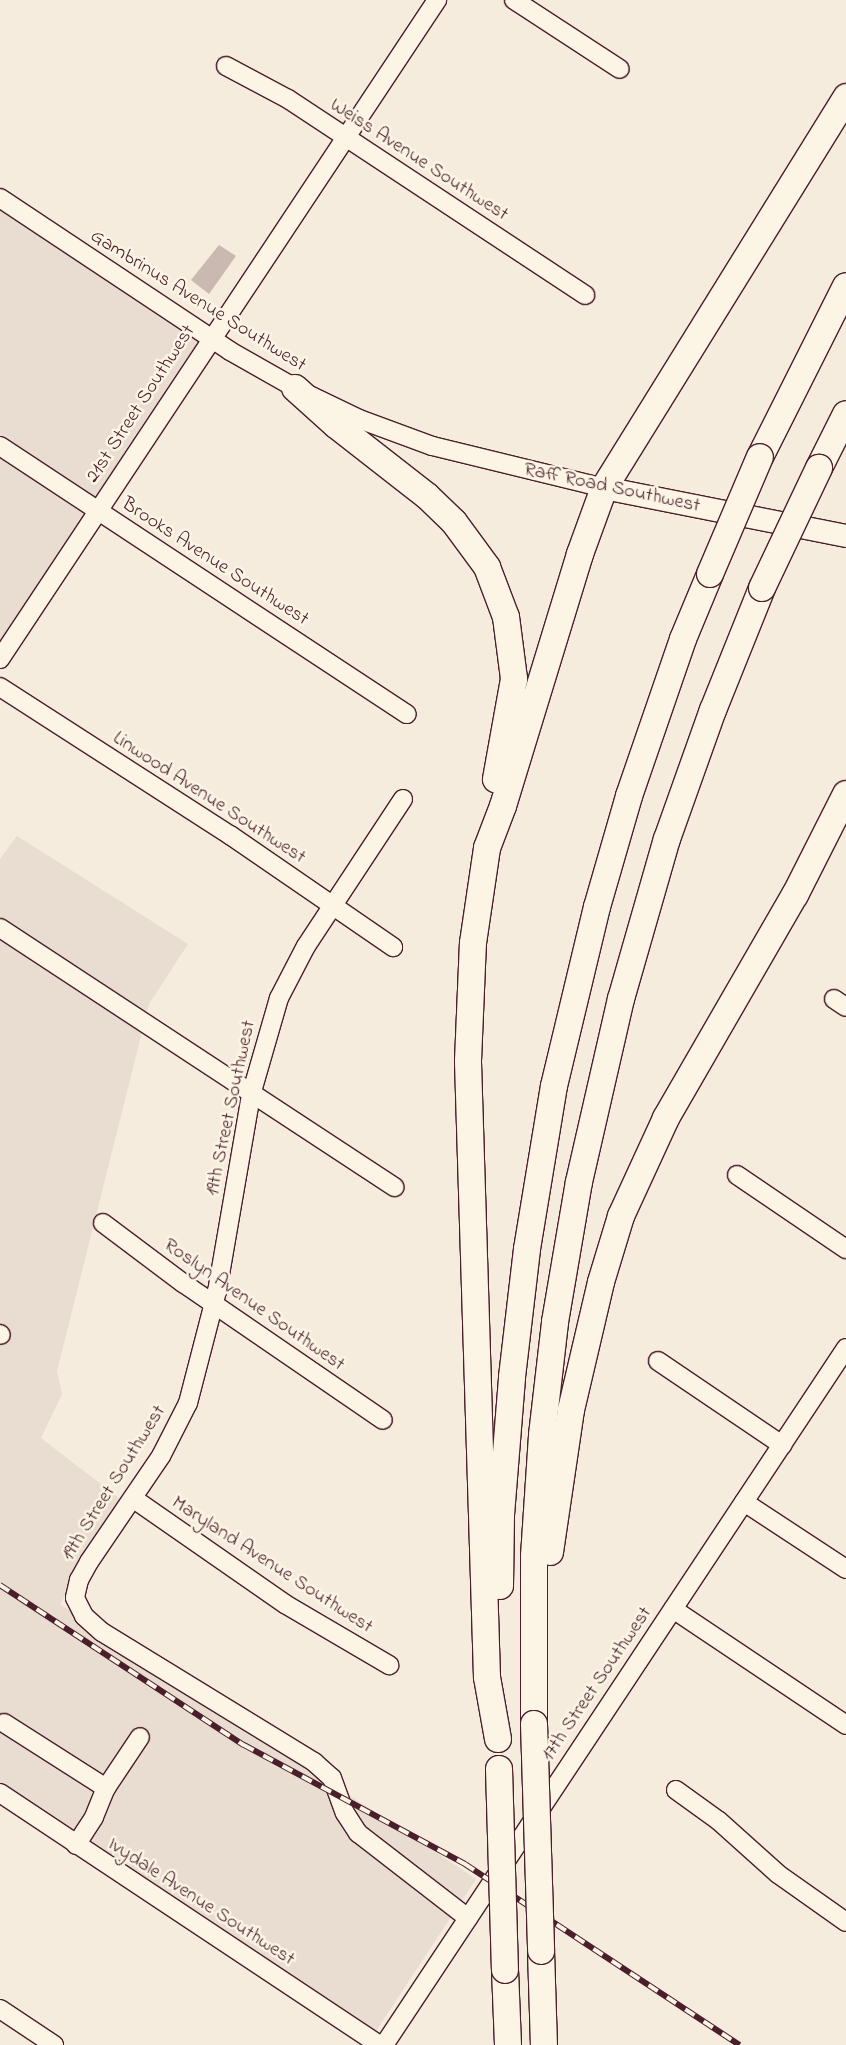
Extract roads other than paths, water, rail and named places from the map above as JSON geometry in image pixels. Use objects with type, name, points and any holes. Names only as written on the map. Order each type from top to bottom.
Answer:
[{"type":"highway","points":[[487,848],[503,806],[580,554],[604,488],[846,96]]},
{"type":"highway","points":[[508,2045],[498,1739],[501,1515],[512,1377],[527,1249],[554,1086],[597,907],[629,796],[683,639],[760,456],[846,286]]},
{"type":"highway","points":[[295,388],[336,424],[405,477],[454,522],[474,546],[494,585],[510,637],[514,678],[473,943],[468,1061],[486,1677],[498,1739]]},
{"type":"highway","points":[[544,2045],[534,1724],[534,1556],[542,1436],[555,1322],[581,1173],[621,999],[664,849],[712,710],[762,588],[846,414]]},
{"type":"highway","points":[[534,1724],[551,1548],[571,1410],[601,1282],[621,1216],[666,1118],[795,895],[846,794]]},
{"type":"main road","name":"Raff Road Southwest","points":[[604,488],[846,536]]},
{"type":"street","name":"21st Street Southwest","points":[[0,659],[210,338],[437,0]]},
{"type":"street","points":[[514,0],[620,69]]},
{"type":"street","name":"Weiss Avenue Southwest","points":[[226,66],[258,80],[585,295]]},
{"type":"street","name":"Gambrinus Avenue Southwest","points":[[0,198],[210,338],[295,388],[381,427]]},
{"type":"street","name":"Raff Road Southwest","points":[[381,427],[465,456],[604,488]]},
{"type":"street","name":"Brooks Avenue Southwest","points":[[0,446],[407,714]]},
{"type":"street","name":"Linwood Avenue Southwest","points":[[0,687],[393,947]]},
{"type":"street","name":"19th Street Southwest","points":[[403,799],[306,946],[279,998],[261,1053],[214,1304],[188,1403],[161,1456],[79,1580],[75,1598],[84,1616],[102,1632],[314,1762],[332,1778],[345,1813],[358,1833],[468,1918]]},
{"type":"street","points":[[0,928],[394,1187]]},
{"type":"street","points":[[737,1175],[846,1249]]},
{"type":"street","name":"Roslyn Avenue Southwest","points":[[103,1223],[214,1304],[382,1420]]},
{"type":"street","name":"17th Street Southwest","points":[[384,2045],[846,1348]]},
{"type":"street","points":[[658,1362],[782,1445]]},
{"type":"street","name":"Maryland Avenue Southwest","points":[[134,1499],[285,1604],[389,1665]]},
{"type":"street","points":[[744,1502],[846,1569]]},
{"type":"street","points":[[673,1609],[846,1725]]},
{"type":"street","points":[[4,1723],[106,1788]]},
{"type":"street","points":[[76,1846],[94,1817],[106,1788],[140,1738]]},
{"type":"street","points":[[676,1790],[719,1822],[778,1874],[844,1914]]},
{"type":"street","name":"Ivydale Avenue Southwest","points":[[0,1793],[76,1846],[379,2045]]},
{"type":"street","points":[[0,2009],[54,2045]]},
{"type":"railway","points":[[0,1585],[244,1745],[465,1864],[740,2045]]}]
